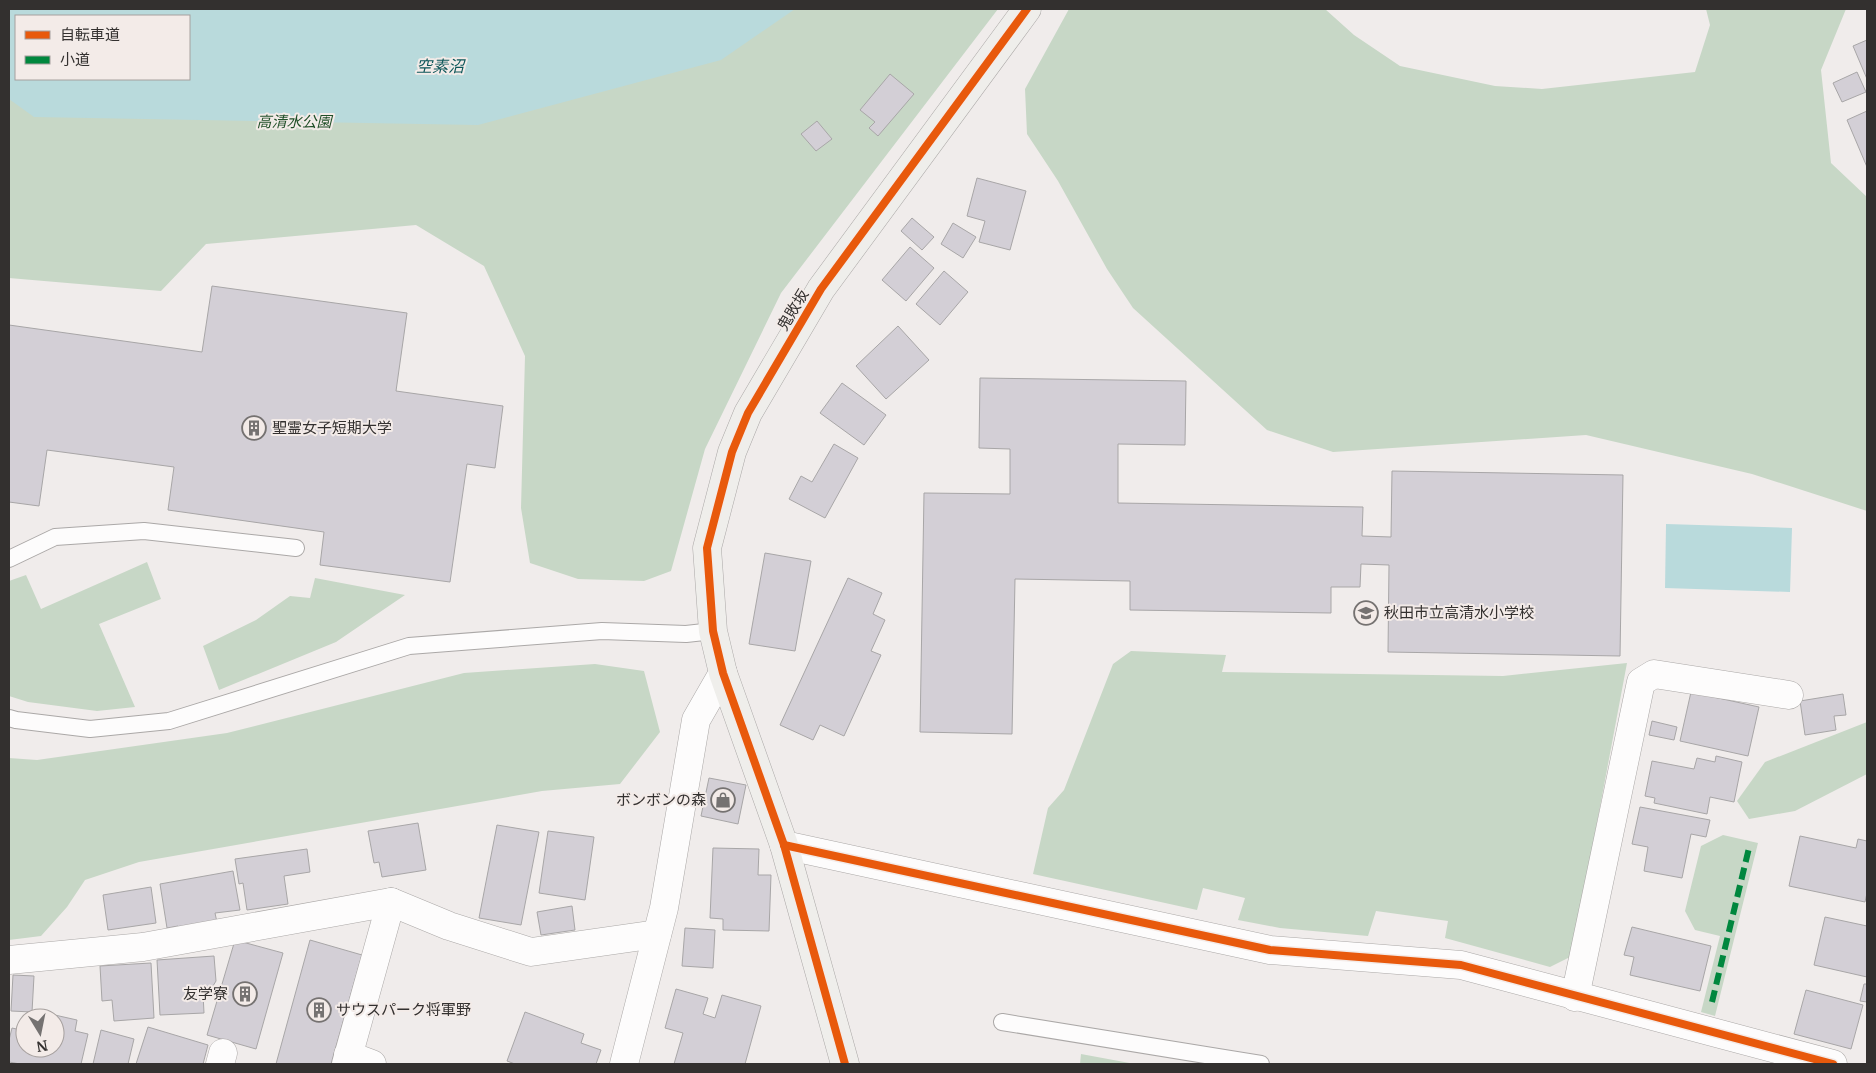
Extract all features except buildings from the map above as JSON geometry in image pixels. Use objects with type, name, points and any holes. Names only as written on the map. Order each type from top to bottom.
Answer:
[{"type":"street","name":"鬼敗坂","points":[[845,1064],[784,845],[723,673],[713,631],[707,548],[732,452],[748,413],[822,289],[1027,9]]},
{"type":"street","points":[[624,1064],[664,908],[696,720],[723,673]]},
{"type":"street","points":[[1575,997],[1641,682],[1654,674],[1789,695]]},
{"type":"street","points":[[784,845],[1270,950],[1461,965],[1575,997],[1833,1064]]},
{"type":"street","points":[[9,960],[143,947],[392,902],[449,926],[531,952],[657,934]]},
{"type":"street","points":[[355,1061],[392,902]]},
{"type":"lane","points":[[9,559],[55,537],[144,531],[296,548]]},
{"type":"lane","points":[[9,718],[90,729],[169,721],[409,646],[602,631],[686,634],[713,631]]},
{"type":"lane","points":[[1002,1022],[1261,1064]]},
{"type":"green space","name":"高清水公園","points":[[9,9],[998,9],[781,293],[705,449],[671,571],[644,581],[578,579],[530,563],[521,508],[525,356],[484,266],[416,225],[206,244],[161,291],[9,278]]},
{"type":"green space","points":[[1069,9],[1325,9],[1354,35],[1400,66],[1495,86],[1542,89],[1695,72],[1710,25],[1706,9],[1846,9],[1821,70],[1831,163],[1867,197],[1867,511],[1752,474],[1586,435],[1333,452],[1267,430],[1133,308],[1107,269],[1058,181],[1027,134],[1025,89]]},
{"type":"green space","points":[[147,562],[161,599],[99,624],[135,707],[97,711],[28,702],[9,696],[9,581],[26,575],[41,609]]},
{"type":"green space","points":[[315,578],[405,595],[336,642],[219,690],[203,646],[256,620],[290,596],[310,598]]},
{"type":"green space","points":[[1131,651],[1226,655],[1222,672],[1503,676],[1627,663],[1572,956],[1550,967],[1445,938],[1448,921],[1376,911],[1368,936],[1280,928],[1238,920],[1245,898],[1203,888],[1197,910],[1033,874],[1048,808],[1064,790],[1113,664]]},
{"type":"green space","points":[[595,664],[644,671],[660,732],[620,784],[542,791],[139,862],[85,880],[67,907],[41,936],[9,940],[9,758],[37,760],[227,733],[464,673]]},
{"type":"green space","points":[[1867,722],[1867,774],[1795,811],[1749,819],[1737,801],[1765,762]]},
{"type":"green space","points":[[1723,835],[1758,843],[1715,1016],[1701,1012],[1720,936],[1695,930],[1685,911],[1701,846]]},
{"type":"green space","points":[[1081,1054],[1135,1064],[1080,1064]]},
{"type":"water","name":"空素沼","points":[[9,9],[795,9],[721,60],[478,125],[34,117],[9,99]]},
{"type":"water","points":[[1666,524],[1792,528],[1790,592],[1665,588]]},
{"type":"marked path","points":[[1712,1002],[1749,848]]},
{"type":"cycle path","points":[[845,1064],[784,845],[723,673],[713,631],[707,548],[732,452],[748,413],[821,289],[1027,9]]},
{"type":"cycle path","points":[[784,845],[1270,950],[1461,965],[1833,1064]]},
{"type":"place","name":"聖霊女子短期大学","points":[[254,428]]},
{"type":"place","name":"秋田市立高清水小学校","points":[[1366,613]]},
{"type":"place","name":"ボンボンの森","points":[[723,800]]},
{"type":"place","name":"友学寮","points":[[245,994]]},
{"type":"place","name":"サウスパーク将軍野","points":[[319,1010]]}]
